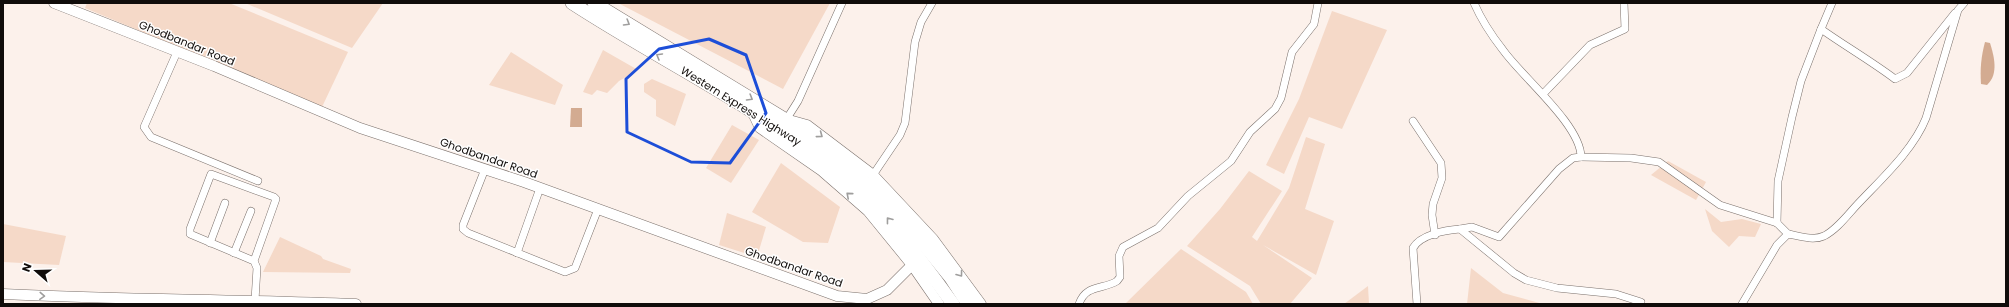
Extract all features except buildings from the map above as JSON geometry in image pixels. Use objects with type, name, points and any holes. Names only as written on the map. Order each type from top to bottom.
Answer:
[{"type":"highway","name":"Western Express Highway","points":[[572,3],[621,34],[786,120],[868,185],[900,215],[951,278],[968,304]]},
{"type":"highway","name":"Western Express Highway","points":[[594,3],[727,90],[751,110],[792,136],[830,164],[880,209],[914,250],[953,304]]},
{"type":"street","name":"Ghodbandar Road","points":[[54,3],[360,128],[540,188],[837,296],[870,302],[887,290],[912,265]]},
{"type":"street","points":[[842,3],[798,101],[786,120],[807,125],[873,175],[933,239],[981,304]]},
{"type":"street","points":[[873,175],[900,135],[905,123],[915,42],[921,22],[932,3]]},
{"type":"street","points":[[1079,304],[1085,293],[1093,288],[1117,281],[1120,277],[1119,256],[1124,247],[1158,228],[1188,196],[1231,161],[1250,132],[1274,109],[1281,98],[1292,52],[1314,24],[1318,3]]},
{"type":"street","points":[[1474,3],[1503,50],[1527,79],[1543,94],[1571,130],[1581,148],[1581,157]]},
{"type":"street","points":[[1543,94],[1590,45],[1625,29],[1624,3]]},
{"type":"street","points":[[1777,223],[1778,181],[1801,81],[1832,3]]},
{"type":"street","points":[[1821,29],[1843,45],[1859,53],[1895,79],[1907,73],[1964,3]]},
{"type":"street","points":[[1418,304],[1413,248],[1416,243],[1422,239],[1435,235],[1472,227],[1499,237],[1559,169],[1573,158],[1631,158],[1660,162],[1720,205],[1777,223],[1788,234],[1819,238],[1834,229],[1883,177],[1921,130],[1926,118],[1958,10]]},
{"type":"street","points":[[177,52],[144,127],[150,137],[258,181]]},
{"type":"street","points":[[751,110],[760,128],[822,171],[868,211],[912,265],[939,304]]},
{"type":"street","points":[[1413,121],[1441,163],[1442,178],[1433,204],[1432,215],[1435,235]]},
{"type":"street","points":[[485,169],[463,225],[463,229],[468,233],[564,272],[574,268],[598,209]]},
{"type":"street","points":[[254,261],[194,237],[190,234],[190,230],[209,176],[214,173],[274,196],[276,199],[254,261],[257,268],[254,300]]},
{"type":"street","points":[[517,253],[540,188]]},
{"type":"street","points":[[210,243],[225,203]]},
{"type":"street","points":[[234,253],[251,211]]},
{"type":"street","points":[[1460,229],[1514,273],[1526,280],[1557,288],[1616,294],[1641,302]]},
{"type":"street","points":[[1742,304],[1777,245],[1788,234]]},
{"type":"street","points":[[3,294],[102,299],[254,300],[356,304]]},
{"type":"highlighted area","points":[[709,39],[746,55],[766,113],[730,163],[691,162],[627,132],[626,79],[659,49]]},
{"type":"shaded area","points":[[87,3],[229,3],[348,52],[322,107],[85,8]]},
{"type":"shaded area","points":[[245,3],[383,3],[352,48]]},
{"type":"shaded area","points":[[618,3],[830,3],[783,89]]},
{"type":"shaded area","points":[[1332,11],[1387,30],[1342,129],[1309,117],[1284,174],[1266,165],[1299,99]]},
{"type":"shaded area","points":[[1985,42],[1990,43],[1994,65],[1993,76],[1987,85],[1981,84],[1981,68]]},
{"type":"shaded area","points":[[603,50],[638,70],[619,81],[607,93],[597,90],[592,95],[583,92]]},
{"type":"shaded area","points":[[511,52],[563,85],[555,105],[489,85]]},
{"type":"shaded area","points":[[652,79],[686,94],[675,126],[656,116],[656,100],[644,92],[644,84]]},
{"type":"shaded area","points":[[571,108],[582,108],[582,127],[570,127]]},
{"type":"shaded area","points":[[732,125],[759,140],[731,183],[706,168]]},
{"type":"shaded area","points":[[1306,137],[1325,144],[1305,209],[1334,221],[1316,275],[1263,245],[1312,278],[1290,304],[1261,304],[1250,286],[1187,246],[1220,209],[1249,171],[1282,191],[1252,237],[1257,241],[1289,188]]},
{"type":"shaded area","points":[[1668,161],[1706,182],[1696,200],[1651,175]]},
{"type":"shaded area","points":[[781,163],[840,207],[828,243],[803,242],[752,212]]},
{"type":"shaded area","points":[[1705,209],[1721,222],[1742,219],[1761,224],[1755,237],[1739,236],[1729,247],[1712,231]]},
{"type":"shaded area","points":[[727,213],[766,227],[757,257],[719,245]]},
{"type":"shaded area","points":[[3,224],[66,236],[59,265],[3,262]]},
{"type":"shaded area","points":[[280,237],[321,256],[323,259],[351,269],[350,273],[263,272]]},
{"type":"shaded area","points":[[1181,249],[1246,292],[1253,304],[1125,304]]},
{"type":"shaded area","points":[[1471,268],[1503,293],[1543,304],[1467,304]]},
{"type":"shaded area","points":[[1368,286],[1369,304],[1344,304]]}]
